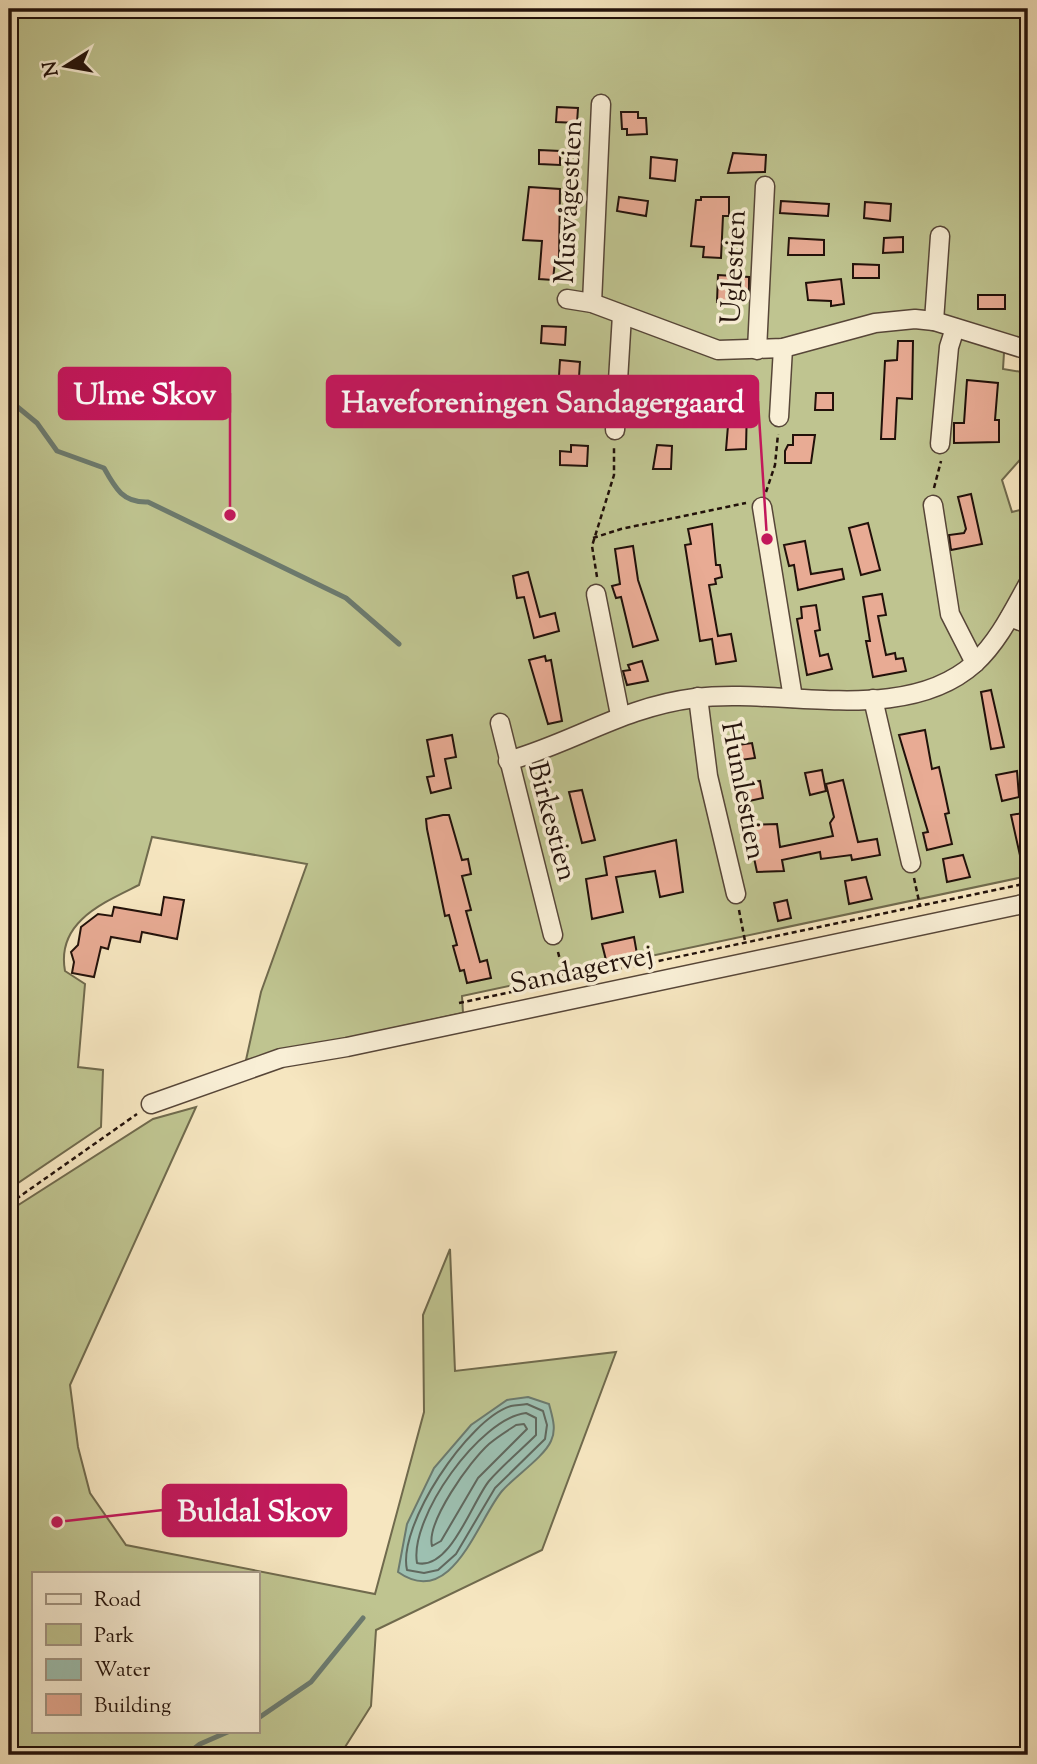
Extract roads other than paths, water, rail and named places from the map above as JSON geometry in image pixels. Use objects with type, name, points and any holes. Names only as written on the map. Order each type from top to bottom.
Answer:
[{"type":"street","name":"Musvågestien","points":[[592,303],[601,104]]},
{"type":"street","name":"Uglestien","points":[[757,351],[765,186]]},
{"type":"street","points":[[934,321],[940,236]]},
{"type":"street","points":[[567,299],[592,303],[718,350],[757,351],[783,348],[886,321],[934,321],[1028,350]]},
{"type":"street","points":[[615,430],[622,315]]},
{"type":"street","points":[[940,444],[949,347],[955,328]]},
{"type":"street","points":[[779,417],[783,348]]},
{"type":"street","points":[[762,503],[793,698]]},
{"type":"street","points":[[933,505],[950,614],[975,663]]},
{"type":"street","points":[[508,761],[537,753],[620,715],[698,697],[873,699],[913,694],[950,682],[975,663],[1010,617],[1028,584]]},
{"type":"street","points":[[596,594],[620,715]]},
{"type":"street","points":[[1010,617],[1028,624]]},
{"type":"street","name":"Humlestien","points":[[698,697],[708,776],[736,894]]},
{"type":"street","points":[[873,699],[911,863]]},
{"type":"street","name":"Birkestien","points":[[500,723],[553,934]]},
{"type":"street","name":"Sandagervej","points":[[151,1104],[281,1058],[347,1047],[1028,903]]},
{"type":"water","points":[[528,1397],[549,1404],[554,1432],[547,1447],[502,1491],[461,1557],[448,1571],[434,1580],[417,1581],[398,1572],[407,1524],[434,1468],[471,1425],[507,1400]]},
{"type":"waterway","points":[[9,400],[37,423],[57,451],[104,468],[116,488],[126,497],[148,502],[346,598],[399,644]]},
{"type":"waterway","points":[[259,1718],[311,1682],[363,1618]]},
{"type":"waterway","points":[[186,1755],[200,1744],[228,1732]]},
{"type":"place","name":"Ulme Skov","points":[[230,515]]},
{"type":"place","name":"Haveforeningen Sandagergaard","points":[[767,539]]},
{"type":"place","name":"Buldal Skov","points":[[57,1522]]}]
